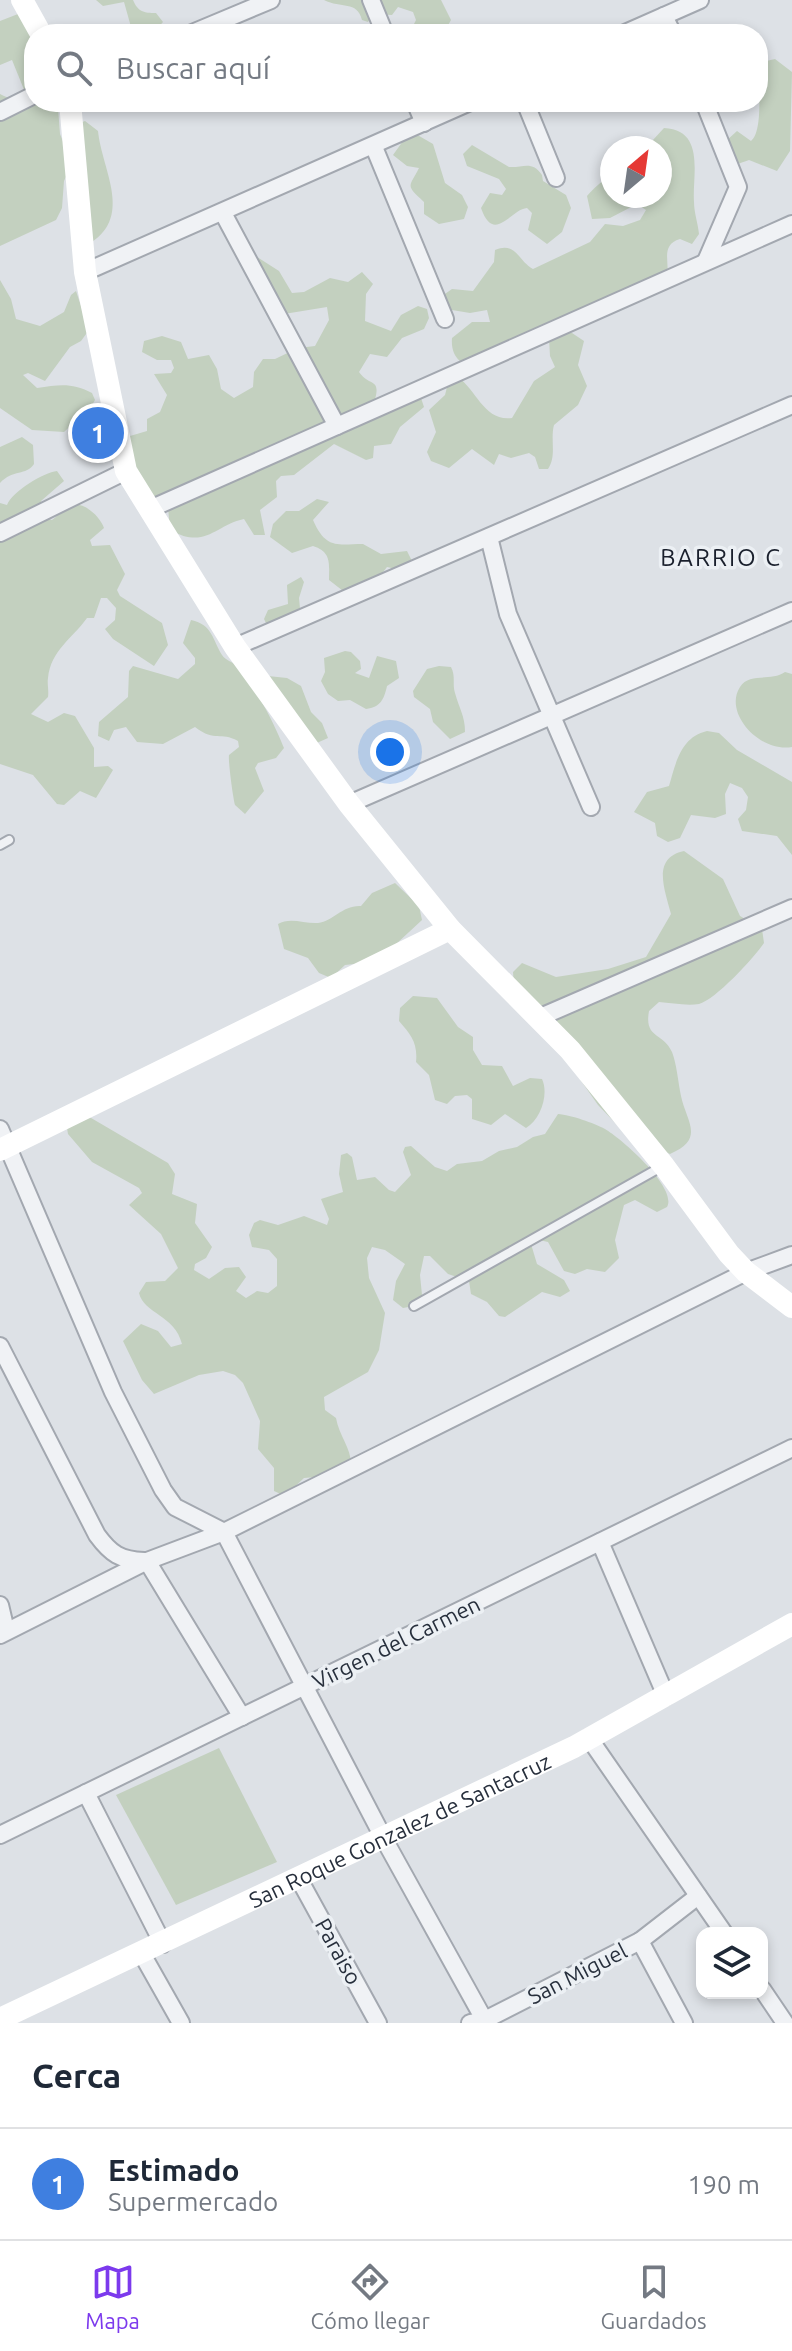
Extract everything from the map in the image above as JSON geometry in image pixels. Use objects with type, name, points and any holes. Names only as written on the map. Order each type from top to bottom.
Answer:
[{"type":"street","points":[[22,0],[35,24]]},
{"type":"street","points":[[214,24],[271,0]]},
{"type":"street","points":[[371,0],[381,24]]},
{"type":"street","points":[[646,24],[692,2]]},
{"type":"street","points":[[664,16],[668,24]]},
{"type":"street","points":[[0,112],[24,100]]},
{"type":"street","points":[[71,112],[85,272],[126,471],[235,647],[349,804],[450,929],[570,1050],[746,1272],[792,1307]]},
{"type":"street","points":[[419,112],[424,123]]},
{"type":"street","points":[[85,272],[448,112]]},
{"type":"street","points":[[529,112],[556,178]]},
{"type":"street","points":[[706,261],[738,187],[708,112]]},
{"type":"street","points":[[374,147],[445,319]]},
{"type":"street","points":[[223,213],[337,426]]},
{"type":"street","points":[[150,509],[792,224]]},
{"type":"street","points":[[235,647],[791,409]]},
{"type":"street","points":[[0,533],[126,471]]},
{"type":"street","points":[[489,537],[508,614],[591,807]]},
{"type":"street","points":[[349,804],[792,611]]},
{"type":"street","points":[[538,1018],[792,908]]},
{"type":"street","points":[[450,929],[3,1142],[113,1392],[163,1490],[175,1507],[224,1532],[480,2022]]},
{"type":"street","points":[[0,1632],[147,1561],[224,1532],[746,1272],[792,1255]]},
{"type":"street","points":[[0,1346],[97,1535],[112,1554],[126,1561],[147,1561]]},
{"type":"street","name":"Virgen del Carmen","points":[[0,1835],[792,1448]]},
{"type":"street","points":[[600,1542],[666,1696]]},
{"type":"street","points":[[147,1561],[242,1717]]},
{"type":"street","points":[[0,1605],[4,1622],[0,1632]]},
{"type":"street","name":"San Roque Gonzalez de Santacruz","points":[[0,2019],[384,1839],[589,1738],[790,1629]]},
{"type":"street","points":[[589,1738],[720,1927]]},
{"type":"street","points":[[86,1793],[181,2023]]},
{"type":"street","name":"Paraiso","points":[[299,1879],[378,2023]]},
{"type":"street","name":"San Miguel","points":[[480,2022],[640,1941],[698,1896]]},
{"type":"street","points":[[640,1941],[684,2023]]},
{"type":"street","points":[[768,1998],[785,2023]]},
{"type":"lane","points":[[414,1306],[664,1166]]},
{"type":"green space","points":[[96,0],[133,0],[139,9],[156,13],[163,22],[130,24],[124,2],[103,6]]},
{"type":"green space","points":[[324,0],[441,0],[451,20],[449,24],[414,24],[413,12],[398,7],[392,15],[373,14],[368,22],[362,20],[352,7]]},
{"type":"green space","points":[[18,14],[26,24],[24,90],[12,60],[0,65],[0,21]]},
{"type":"green space","points":[[775,59],[792,72],[790,151],[777,171],[749,160],[733,165],[721,161],[714,152],[737,131],[751,141],[758,127],[759,112],[768,112],[768,61]]},
{"type":"green space","points":[[0,94],[24,100],[24,112],[58,112],[60,134],[70,159],[80,123],[85,121],[98,131],[113,208],[110,221],[101,234],[87,245],[70,168],[64,181],[62,208],[56,220],[0,246]]},
{"type":"green space","points":[[664,128],[677,131],[686,137],[694,156],[694,206],[699,234],[692,244],[680,239],[670,245],[667,276],[492,364],[473,366],[457,358],[452,338],[472,322],[490,322],[487,310],[470,313],[452,310],[442,296],[452,289],[473,291],[494,262],[495,250],[512,250],[533,269],[590,242],[605,224],[623,226],[640,220],[646,210],[643,208],[672,208],[672,136],[657,136]]},
{"type":"green space","points":[[414,133],[433,144],[445,183],[462,195],[468,207],[464,219],[439,224],[424,214],[424,202],[411,186],[419,168],[407,166],[393,155],[408,134]]},
{"type":"green space","points":[[472,145],[509,167],[535,168],[543,181],[566,195],[571,208],[562,232],[547,244],[528,230],[532,213],[527,208],[497,225],[491,224],[481,208],[490,193],[502,195],[506,189],[499,179],[467,166],[463,154]]},
{"type":"green space","points":[[600,183],[600,208],[629,208],[610,218],[592,219],[587,196]]},
{"type":"green space","points":[[254,255],[279,271],[292,293],[304,292],[330,278],[348,282],[362,272],[373,284],[366,294],[365,321],[391,331],[401,315],[418,306],[427,309],[429,318],[424,329],[402,338],[387,357],[370,354],[359,372],[376,386],[373,406],[420,395],[424,407],[400,427],[391,444],[374,446],[373,458],[366,460],[334,444],[294,475],[281,476],[276,481],[277,497],[260,510],[265,535],[254,535],[244,519],[202,537],[182,536],[170,530],[168,507],[117,471],[130,436],[147,431],[147,419],[160,412],[167,395],[154,374],[171,373],[174,368],[171,360],[157,360],[142,352],[144,341],[162,336],[181,342],[188,359],[209,355],[217,369],[221,389],[234,398],[253,387],[254,372],[263,359],[275,359],[298,348],[315,346],[329,320],[327,307],[284,314]]},
{"type":"green space","points":[[0,280],[11,299],[16,319],[40,326],[64,312],[76,291],[89,330],[81,341],[70,347],[45,381],[28,373],[23,375],[37,388],[71,386],[92,393],[95,400],[92,405],[64,432],[32,430],[0,408]]},
{"type":"green space","points":[[559,333],[572,333],[584,341],[578,365],[587,386],[578,405],[554,425],[552,459],[548,469],[539,469],[535,457],[529,453],[511,458],[499,454],[494,465],[472,449],[449,468],[431,461],[427,452],[436,432],[429,410],[445,395],[448,383],[459,378],[488,410],[503,418],[512,418],[534,381],[555,367],[550,356],[549,338]]},
{"type":"green space","points":[[22,437],[33,445],[34,464],[0,483],[0,447]]},
{"type":"green space","points":[[57,471],[64,481],[41,501],[46,518],[52,520],[65,507],[73,504],[84,507],[99,519],[104,528],[90,540],[92,546],[110,545],[125,574],[117,590],[120,596],[162,623],[168,645],[154,666],[113,639],[105,629],[115,620],[116,608],[107,598],[101,598],[94,618],[87,618],[58,652],[50,668],[48,697],[31,714],[48,722],[64,713],[75,716],[94,748],[94,767],[108,766],[113,770],[96,798],[80,791],[64,805],[57,804],[33,775],[0,764],[0,503],[7,505],[15,494],[29,484]]},
{"type":"green space","points":[[317,499],[329,502],[313,520],[328,541],[363,544],[381,554],[407,551],[414,565],[396,569],[387,567],[380,576],[347,594],[329,580],[328,559],[324,552],[313,546],[292,553],[270,537],[273,524],[286,511],[299,511]]},
{"type":"green space","points":[[301,577],[304,582],[299,598],[301,619],[267,625],[264,619],[268,610],[288,604],[287,585]]},
{"type":"green space","points":[[191,620],[208,629],[224,657],[235,664],[250,682],[284,748],[276,758],[258,763],[255,768],[264,791],[245,814],[235,805],[229,764],[229,755],[239,747],[238,741],[208,735],[195,727],[163,744],[137,742],[126,727],[114,730],[109,741],[98,736],[99,722],[128,697],[129,671],[133,666],[178,679],[195,664],[195,658],[183,643]]},
{"type":"green space","points":[[351,652],[360,661],[361,669],[355,673],[369,678],[377,656],[396,661],[399,678],[387,686],[383,698],[375,706],[366,709],[350,700],[338,701],[328,694],[321,681],[325,672],[324,658]]},
{"type":"green space","points":[[451,667],[454,690],[464,721],[465,732],[450,739],[433,722],[430,709],[414,697],[413,691],[427,669]]},
{"type":"green space","points":[[785,672],[792,674],[792,747],[768,744],[757,738],[736,708],[736,697],[744,682]]},
{"type":"green space","points":[[268,676],[287,678],[301,686],[311,712],[322,723],[328,738],[310,746]]},
{"type":"green space","points":[[707,731],[719,733],[737,750],[792,782],[792,855],[777,836],[742,831],[738,819],[746,810],[748,797],[742,788],[730,783],[725,794],[726,814],[715,818],[691,815],[680,838],[668,842],[657,836],[655,823],[634,812],[647,792],[669,786],[685,745]]},
{"type":"green space","points":[[684,851],[723,879],[740,916],[762,929],[764,943],[734,978],[706,1001],[689,1005],[659,1002],[649,1011],[649,1026],[672,1052],[691,1129],[688,1142],[670,1154],[624,1132],[598,1105],[514,985],[513,972],[522,963],[556,977],[608,969],[646,957],[671,914],[664,885],[664,868],[667,860]]},
{"type":"green space","points":[[395,883],[419,906],[422,920],[395,945],[363,963],[345,965],[331,978],[319,973],[308,958],[284,949],[278,924],[287,921],[324,922],[349,908],[361,906],[372,893]]},
{"type":"green space","points":[[413,996],[437,998],[458,1027],[473,1037],[473,1050],[482,1065],[502,1066],[513,1086],[530,1078],[542,1079],[544,1099],[540,1112],[531,1124],[526,1128],[505,1114],[491,1125],[472,1119],[472,1099],[467,1095],[455,1096],[447,1104],[435,1100],[429,1075],[416,1062],[413,1040],[399,1021],[400,1008]]},
{"type":"green space","points":[[558,1114],[613,1134],[657,1177],[668,1199],[667,1207],[657,1212],[635,1200],[624,1205],[615,1240],[619,1258],[605,1272],[587,1269],[575,1274],[564,1271],[548,1242],[535,1239],[531,1244],[537,1264],[564,1280],[570,1291],[560,1297],[542,1292],[505,1317],[499,1316],[487,1302],[471,1294],[469,1281],[448,1274],[430,1256],[424,1256],[420,1275],[422,1295],[414,1306],[403,1308],[393,1300],[396,1281],[405,1264],[385,1250],[372,1247],[367,1258],[369,1278],[385,1313],[379,1350],[368,1372],[324,1397],[325,1410],[336,1418],[350,1454],[351,1466],[329,1476],[304,1478],[285,1496],[274,1491],[274,1468],[258,1449],[260,1421],[243,1383],[235,1375],[223,1371],[199,1375],[154,1394],[142,1380],[123,1341],[141,1324],[158,1331],[171,1347],[182,1344],[173,1327],[147,1306],[139,1293],[146,1282],[165,1281],[178,1268],[161,1234],[129,1205],[142,1193],[139,1188],[92,1162],[68,1134],[67,1128],[86,1115],[168,1163],[175,1174],[172,1194],[197,1204],[195,1223],[212,1247],[206,1258],[195,1264],[194,1270],[209,1279],[225,1268],[239,1267],[246,1277],[236,1291],[246,1298],[257,1291],[268,1293],[277,1286],[277,1259],[269,1250],[252,1247],[249,1235],[254,1223],[260,1220],[278,1225],[304,1216],[327,1225],[329,1219],[321,1199],[343,1192],[339,1174],[341,1155],[347,1153],[352,1157],[357,1180],[375,1177],[395,1192],[411,1175],[403,1152],[405,1147],[411,1146],[435,1167],[447,1171],[457,1164],[482,1161],[499,1151],[517,1147],[545,1134]]},
{"type":"green space","points":[[219,1748],[277,1862],[176,1905],[116,1795]]},
{"type":"place","name":"Estimado","points":[[98,433]]},
{"type":"district","name":"BARRIO C","points":[[721,557]]}]
